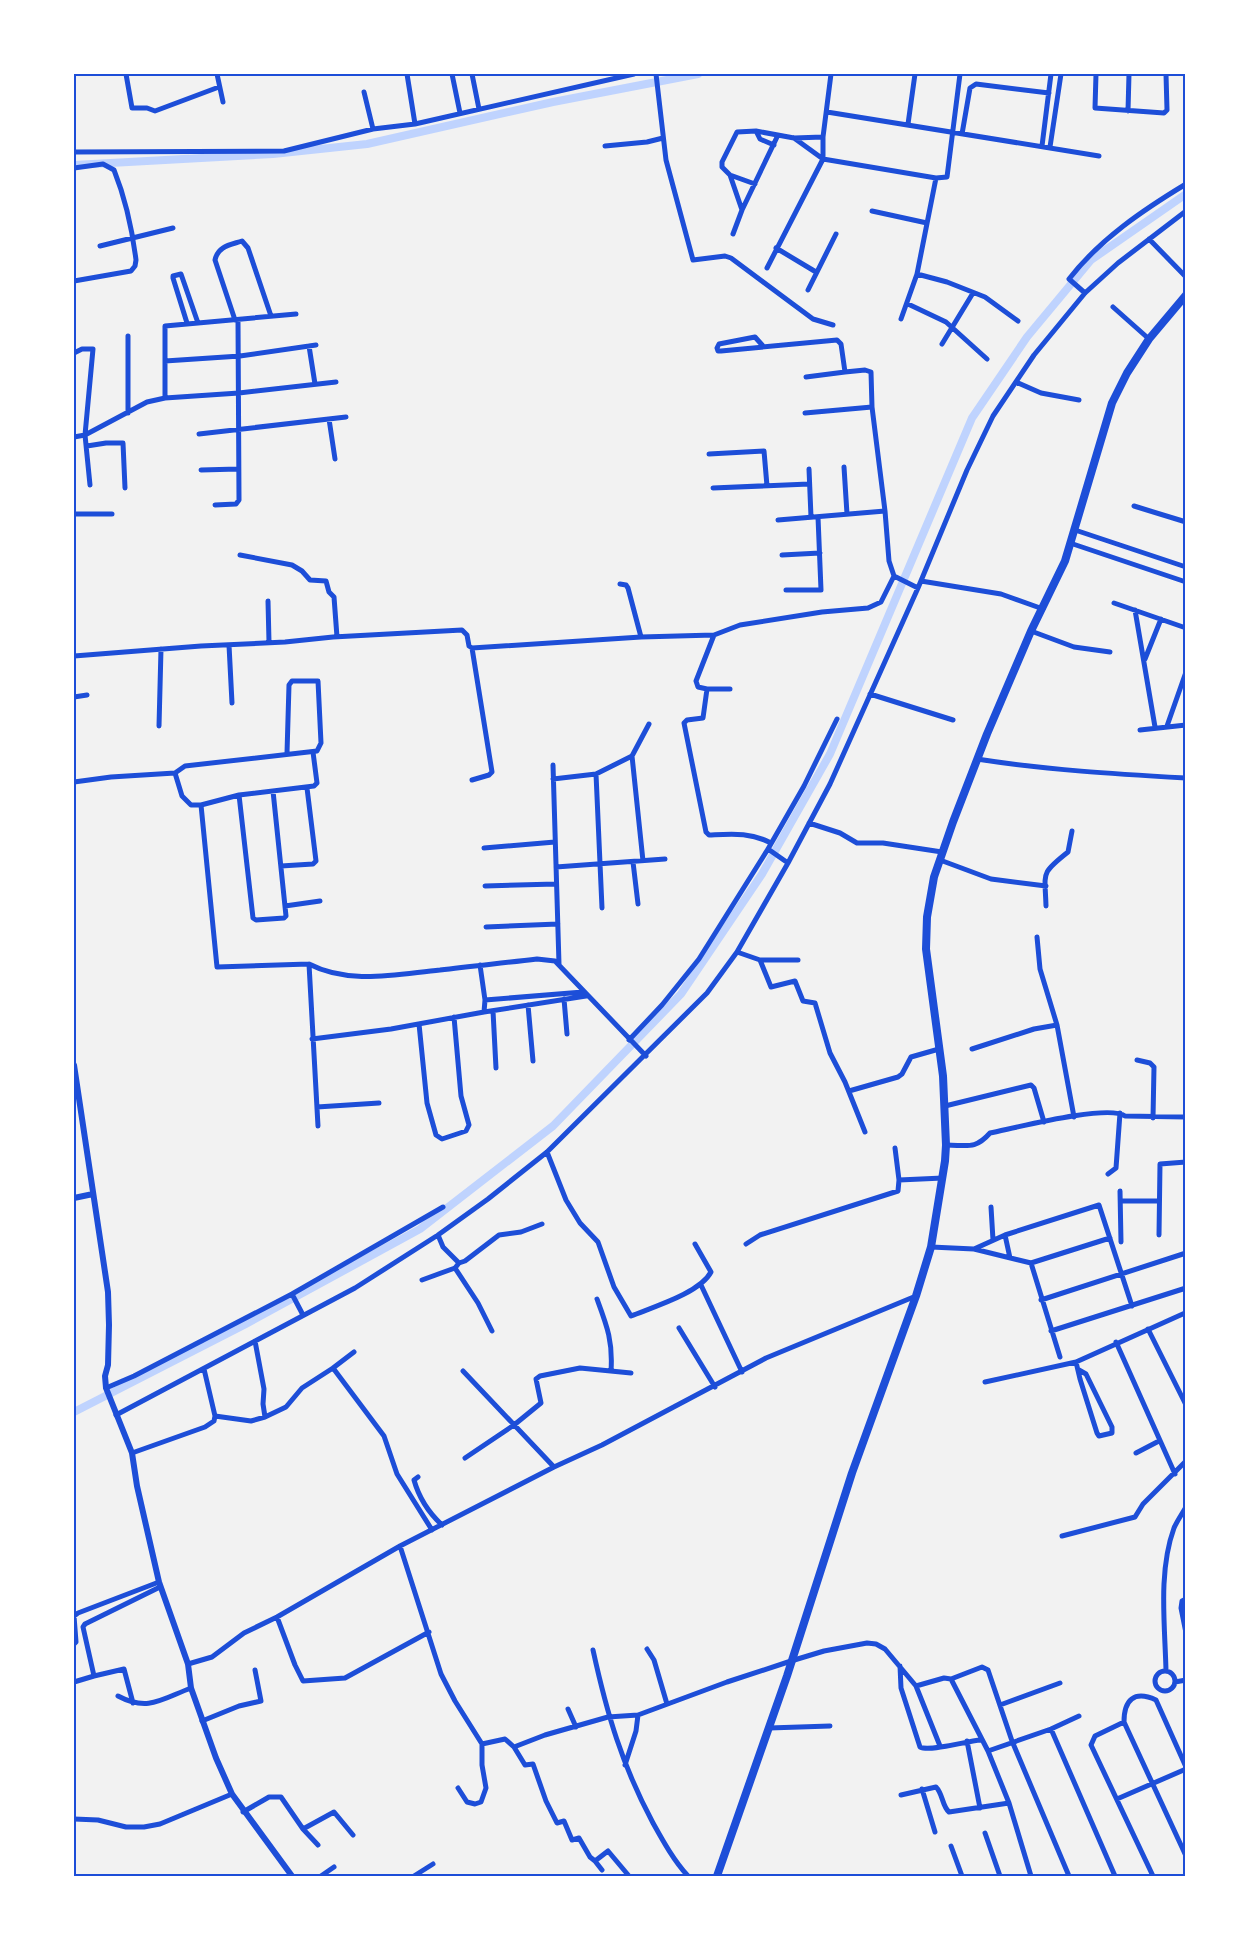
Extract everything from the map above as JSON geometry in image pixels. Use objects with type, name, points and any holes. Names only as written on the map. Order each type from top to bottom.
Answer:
[{"type":"main road","points":[[717,1876],[769,1728],[852,1473],[916,1296],[931,1247],[943,1178],[946,1145],[945,1106],[925,933],[930,900],[941,856],[977,759],[1031,631],[1065,561],[1108,412],[1127,373],[1149,339],[1185,296]]},
{"type":"street","points":[[126,74],[132,108],[147,108],[155,111],[219,87]]},
{"type":"street","points":[[217,74],[223,102]]},
{"type":"street","points":[[407,74],[415,124]]},
{"type":"street","points":[[452,74],[460,113]]},
{"type":"street","points":[[472,74],[479,109]]},
{"type":"street","points":[[74,152],[284,151],[373,129],[415,124],[634,74]]},
{"type":"street","points":[[656,74],[663,138],[693,260],[725,256],[731,258],[813,319],[833,325]]},
{"type":"street","points":[[767,268],[823,159],[823,137],[831,74]]},
{"type":"street","points":[[908,124],[915,74],[910,74]]},
{"type":"street","points":[[794,138],[823,159],[936,178],[947,177],[960,74]]},
{"type":"street","points":[[1042,146],[1052,74]]},
{"type":"street","points":[[1050,147],[1060,74]]},
{"type":"street","points":[[1096,74],[1095,108],[1166,112],[1167,74]]},
{"type":"street","points":[[1128,111],[1129,74]]},
{"type":"street","points":[[962,134],[970,88],[973,86],[1049,93]]},
{"type":"street","points":[[364,92],[373,129]]},
{"type":"street","points":[[827,112],[1099,156]]},
{"type":"street","points":[[755,184],[730,175],[722,167],[722,162],[736,132],[756,131],[794,138],[823,137]]},
{"type":"street","points":[[756,131],[760,139],[774,145]]},
{"type":"street","points":[[733,234],[778,135]]},
{"type":"street","points":[[605,146],[663,138]]},
{"type":"street","points":[[74,168],[103,164],[114,170],[126,201],[136,260],[131,271],[74,281]]},
{"type":"street","points":[[730,175],[742,210]]},
{"type":"street","points":[[901,319],[917,274],[936,178]]},
{"type":"street","points":[[1083,291],[1069,279],[1086,257],[1148,207],[1185,184]]},
{"type":"street","points":[[872,211],[927,222]]},
{"type":"street","points":[[115,1412],[204,1369],[302,1312],[355,1288],[438,1235],[547,1152],[707,993],[737,952],[830,783],[915,587],[921,580],[967,470],[993,416],[1034,355],[1083,291],[1185,212]]},
{"type":"street","points":[[100,246],[173,228]]},
{"type":"street","points":[[808,290],[836,234]]},
{"type":"street","points":[[1149,239],[1185,277]]},
{"type":"street","points":[[215,505],[236,504],[239,501],[240,356],[237,320],[215,260],[217,252],[223,247],[242,241],[248,248],[272,316]]},
{"type":"street","points":[[776,248],[816,272]]},
{"type":"street","points":[[187,324],[173,278],[181,274],[198,323]]},
{"type":"street","points":[[917,274],[973,292],[993,302],[1018,321]]},
{"type":"street","points":[[942,344],[973,292]]},
{"type":"street","points":[[908,304],[952,326],[987,359]]},
{"type":"street","points":[[1113,307],[1149,339]]},
{"type":"street","points":[[165,398],[165,326],[296,314]]},
{"type":"street","points":[[128,336],[128,413]]},
{"type":"street","points":[[763,346],[757,338],[752,336],[719,344],[717,348],[721,351],[837,340],[841,344],[845,372]]},
{"type":"street","points":[[165,361],[240,356],[316,345]]},
{"type":"street","points":[[309,346],[315,384]]},
{"type":"street","points":[[74,353],[82,349],[93,349],[85,435],[90,485]]},
{"type":"street","points":[[806,376],[866,370],[871,372],[872,407],[889,561],[894,576],[915,587]]},
{"type":"street","points":[[74,437],[85,435],[147,402],[165,398],[239,393],[336,381]]},
{"type":"street","points":[[1016,382],[1041,393],[1079,400]]},
{"type":"street","points":[[805,413],[872,407]]},
{"type":"street","points":[[199,434],[346,417]]},
{"type":"street","points":[[329,419],[335,459]]},
{"type":"street","points":[[87,446],[123,443],[125,488]]},
{"type":"street","points":[[709,454],[762,450],[765,454],[767,486]]},
{"type":"street","points":[[844,467],[847,514]]},
{"type":"street","points":[[201,470],[238,469]]},
{"type":"street","points":[[809,469],[811,517]]},
{"type":"street","points":[[713,488],[809,484]]},
{"type":"street","points":[[1134,506],[1185,522]]},
{"type":"street","points":[[778,520],[885,511]]},
{"type":"street","points":[[74,514],[112,514]]},
{"type":"street","points":[[786,590],[821,590],[818,517]]},
{"type":"street","points":[[1075,530],[1185,567]]},
{"type":"street","points":[[1070,543],[1185,582]]},
{"type":"street","points":[[783,555],[820,554]]},
{"type":"street","points":[[240,555],[292,565],[310,580],[326,581],[329,592],[334,597],[337,637]]},
{"type":"street","points":[[472,648],[641,637],[714,635],[740,625],[822,612],[868,608],[881,602],[894,576]]},
{"type":"street","points":[[921,580],[1001,594],[1043,609]]},
{"type":"street","points":[[620,584],[628,588],[641,637]]},
{"type":"street","points":[[268,601],[269,642]]},
{"type":"street","points":[[1114,603],[1185,628]]},
{"type":"street","points":[[1135,610],[1155,727]]},
{"type":"street","points":[[1145,660],[1161,619]]},
{"type":"street","points":[[74,656],[462,630],[467,634],[469,646],[472,648],[492,772],[472,780]]},
{"type":"street","points":[[1031,631],[1074,647],[1110,652]]},
{"type":"street","points":[[714,635],[696,681],[698,687],[730,689]]},
{"type":"street","points":[[229,645],[232,703]]},
{"type":"street","points":[[159,726],[161,649]]},
{"type":"street","points":[[1167,726],[1185,672]]},
{"type":"street","points":[[74,782],[175,773],[185,766],[317,751],[321,743],[318,681],[292,681],[289,685],[287,753]]},
{"type":"street","points":[[707,689],[703,718],[687,720],[684,723],[706,832],[709,835],[738,833],[753,835],[771,843]]},
{"type":"street","points":[[870,694],[953,720]]},
{"type":"street","points":[[74,697],[87,695]]},
{"type":"street","points":[[630,1041],[699,959],[770,851],[771,843],[819,760],[837,719]]},
{"type":"street","points":[[643,861],[632,756],[649,724]]},
{"type":"street","points":[[1140,730],[1185,724]]},
{"type":"street","points":[[175,773],[182,796],[191,805],[201,805],[239,795],[314,786],[317,783],[313,752]]},
{"type":"street","points":[[553,778],[596,774],[632,756]]},
{"type":"street","points":[[977,759],[1085,772],[1185,778]]},
{"type":"street","points":[[553,765],[559,964]]},
{"type":"street","points":[[596,774],[602,908]]},
{"type":"street","points":[[281,866],[315,863],[307,788]]},
{"type":"street","points":[[239,795],[254,919],[285,916],[273,791]]},
{"type":"street","points":[[201,805],[217,967],[309,964],[344,975],[376,977],[537,959],[555,961],[644,1055]]},
{"type":"street","points":[[810,823],[840,833],[857,843],[883,843],[941,856],[991,879],[1046,886]]},
{"type":"street","points":[[1046,906],[1045,873],[1068,852],[1072,831]]},
{"type":"street","points":[[484,848],[555,842]]},
{"type":"street","points":[[770,851],[787,863]]},
{"type":"street","points":[[556,867],[665,859]]},
{"type":"street","points":[[633,862],[638,904]]},
{"type":"street","points":[[485,886],[556,884]]},
{"type":"street","points":[[285,906],[320,901]]},
{"type":"street","points":[[486,927],[558,924]]},
{"type":"street","points":[[1037,937],[1040,969],[1058,1025],[1074,1117]]},
{"type":"street","points":[[737,952],[760,960],[798,960]]},
{"type":"street","points":[[760,960],[771,987],[795,981],[803,1001],[815,1003],[830,1053],[866,1132]]},
{"type":"street","points":[[309,964],[318,1126]]},
{"type":"street","points":[[480,965],[485,1000],[484,1012]]},
{"type":"street","points":[[312,1039],[419,1024],[585,994]]},
{"type":"street","points":[[485,1000],[585,994]]},
{"type":"street","points":[[564,999],[567,1034]]},
{"type":"street","points":[[528,1005],[533,1061]]},
{"type":"street","points":[[493,1011],[496,1068]]},
{"type":"street","points":[[419,1024],[427,1103],[436,1135],[438,1139],[442,1139],[466,1131],[469,1125],[461,1096],[454,1017]]},
{"type":"street","points":[[972,1049],[1034,1029],[1058,1025]]},
{"type":"street","points":[[849,1091],[898,1077],[911,1057],[939,1049]]},
{"type":"street","points":[[1137,1060],[1150,1063],[1154,1067],[1153,1118]]},
{"type":"street","points":[[74,1065],[108,1292],[108,1365],[105,1376],[107,1391],[132,1453],[136,1486],[160,1585],[188,1664],[191,1688],[216,1758],[243,1812],[292,1876]]},
{"type":"street","points":[[945,1106],[1030,1085],[1034,1088],[1044,1122]]},
{"type":"street","points":[[317,1107],[379,1103]]},
{"type":"street","points":[[946,1145],[974,1145],[981,1143],[990,1133],[1096,1112],[1153,1118],[1185,1118]]},
{"type":"street","points":[[1108,1174],[1116,1168],[1120,1113]]},
{"type":"street","points":[[746,1244],[760,1235],[898,1191],[895,1148]]},
{"type":"street","points":[[547,1152],[566,1200],[580,1223],[598,1242],[614,1287],[631,1316],[663,1303],[708,1279],[711,1272],[695,1244]]},
{"type":"street","points":[[1159,1235],[1160,1164],[1185,1162]]},
{"type":"street","points":[[899,1180],[943,1178]]},
{"type":"street","points":[[1120,1191],[1121,1242]]},
{"type":"street","points":[[74,1198],[93,1194]]},
{"type":"street","points":[[1121,1201],[1159,1201]]},
{"type":"street","points":[[974,1249],[1005,1235],[1097,1204],[1101,1207],[1132,1306]]},
{"type":"street","points":[[107,1391],[293,1295],[443,1207]]},
{"type":"street","points":[[991,1207],[993,1240]]},
{"type":"street","points":[[422,1280],[457,1266],[499,1235],[521,1232],[542,1224]]},
{"type":"street","points":[[438,1235],[492,1331]]},
{"type":"street","points":[[1005,1235],[1010,1258]]},
{"type":"street","points":[[931,1247],[974,1249],[1031,1263],[1110,1238]]},
{"type":"street","points":[[1041,1300],[1185,1253]]},
{"type":"street","points":[[1031,1263],[1060,1357]]},
{"type":"street","points":[[700,1285],[742,1372]]},
{"type":"street","points":[[1051,1331],[1185,1288]]},
{"type":"street","points":[[293,1295],[302,1312]]},
{"type":"street","points":[[188,1664],[212,1657],[244,1633],[277,1617],[400,1546],[715,1387],[766,1358],[916,1296]]},
{"type":"street","points":[[597,1299],[609,1332],[612,1354],[611,1371]]},
{"type":"street","points":[[985,1382],[1076,1362],[1116,1342],[1185,1313],[1185,1315]]},
{"type":"street","points":[[679,1328],[715,1387]]},
{"type":"street","points":[[1148,1329],[1185,1405]]},
{"type":"street","points":[[255,1341],[264,1389],[265,1417]]},
{"type":"street","points":[[1116,1342],[1175,1474]]},
{"type":"street","points":[[215,1416],[251,1421],[265,1417],[286,1407],[302,1388],[354,1352]]},
{"type":"street","points":[[1076,1362],[1097,1434],[1108,1435],[1112,1432],[1112,1427],[1086,1374],[1079,1370]]},
{"type":"street","points":[[333,1368],[384,1436],[398,1474],[432,1530]]},
{"type":"street","points":[[465,1458],[541,1404],[536,1379],[540,1376],[580,1368],[631,1373]]},
{"type":"street","points":[[132,1453],[205,1427],[214,1421],[215,1416],[204,1369]]},
{"type":"street","points":[[463,1371],[554,1467]]},
{"type":"street","points":[[1136,1453],[1159,1441]]},
{"type":"street","points":[[1062,1536],[1135,1516],[1143,1504],[1183,1468],[1185,1461]]},
{"type":"street","points":[[418,1477],[414,1480],[416,1487],[428,1511],[442,1525]]},
{"type":"street","points":[[1166,1671],[1164,1602],[1167,1554],[1175,1527],[1185,1507]]},
{"type":"street","points":[[400,1546],[441,1674],[455,1701],[483,1744],[482,1765],[486,1788],[481,1802],[475,1804],[467,1802],[458,1788]]},
{"type":"street","points":[[74,1644],[76,1642],[74,1616],[160,1585]]},
{"type":"street","points":[[94,1676],[83,1627],[85,1624],[160,1585]]},
{"type":"street","points":[[1185,1599],[1182,1601],[1185,1633]]},
{"type":"street","points":[[1182,1613],[1185,1620]]},
{"type":"street","points":[[277,1617],[303,1681],[345,1678],[429,1632]]},
{"type":"street","points":[[514,1747],[608,1717],[638,1715],[824,1651],[867,1643],[876,1644],[885,1649],[916,1686],[940,1746]]},
{"type":"street","points":[[647,1649],[654,1660],[668,1704]]},
{"type":"street","points":[[593,1650],[608,1717],[625,1765],[662,1839],[688,1876]]},
{"type":"street","points":[[900,1666],[899,1683],[918,1744],[925,1749],[981,1740]]},
{"type":"street","points":[[916,1686],[945,1677],[951,1678],[982,1667],[987,1668],[1012,1741],[1069,1876]]},
{"type":"street","points":[[74,1682],[124,1669],[133,1703]]},
{"type":"street","points":[[202,1721],[239,1706],[261,1701],[255,1670]]},
{"type":"street","points":[[1166,1671],[1173,1674],[1175,1682],[1171,1689],[1161,1690],[1156,1685],[1155,1678],[1160,1672],[1166,1671]]},
{"type":"street","points":[[951,1678],[988,1750],[1009,1803],[1031,1876]]},
{"type":"street","points":[[1175,1682],[1185,1680]]},
{"type":"street","points":[[1000,1705],[1060,1683]]},
{"type":"street","points":[[118,1696],[133,1703],[150,1704],[191,1688]]},
{"type":"street","points":[[1117,1799],[1185,1768],[1156,1700],[1161,1690]]},
{"type":"street","points":[[1156,1700],[1138,1696],[1131,1698],[1124,1711],[1124,1722],[1185,1856]]},
{"type":"street","points":[[568,1709],[576,1727]]},
{"type":"street","points":[[625,1765],[636,1731],[638,1715]]},
{"type":"street","points":[[988,1750],[1051,1730],[1079,1716]]},
{"type":"street","points":[[1124,1722],[1095,1736],[1091,1742],[1153,1876]]},
{"type":"street","points":[[769,1728],[830,1726]]},
{"type":"street","points":[[1051,1730],[1115,1876]]},
{"type":"street","points":[[483,1744],[505,1739],[514,1747],[525,1765],[533,1764],[546,1801],[557,1823],[564,1821],[572,1840],[579,1838],[590,1857],[602,1870]]},
{"type":"street","points":[[967,1741],[980,1808]]},
{"type":"street","points":[[901,1796],[922,1789],[938,1788],[946,1810],[949,1812],[1009,1803]]},
{"type":"street","points":[[922,1789],[935,1832]]},
{"type":"street","points":[[74,1819],[98,1820],[137,1828],[159,1824],[232,1794]]},
{"type":"street","points":[[243,1812],[269,1797],[278,1796],[282,1798],[303,1829],[318,1845]]},
{"type":"street","points":[[303,1829],[334,1812],[353,1835]]},
{"type":"street","points":[[985,1833],[1000,1876]]},
{"type":"street","points":[[951,1846],[962,1876]]},
{"type":"street","points":[[595,1861],[608,1851],[629,1876]]},
{"type":"street","points":[[414,1876],[433,1864]]},
{"type":"street","points":[[321,1876],[334,1867]]},
{"type":"waterway","points":[[74,165],[273,154],[367,144],[553,102],[698,74]]},
{"type":"waterway","points":[[74,1412],[244,1325],[420,1229],[553,1126],[681,994],[762,874],[830,754],[972,418],[1027,337],[1091,260],[1186,194]]}]
